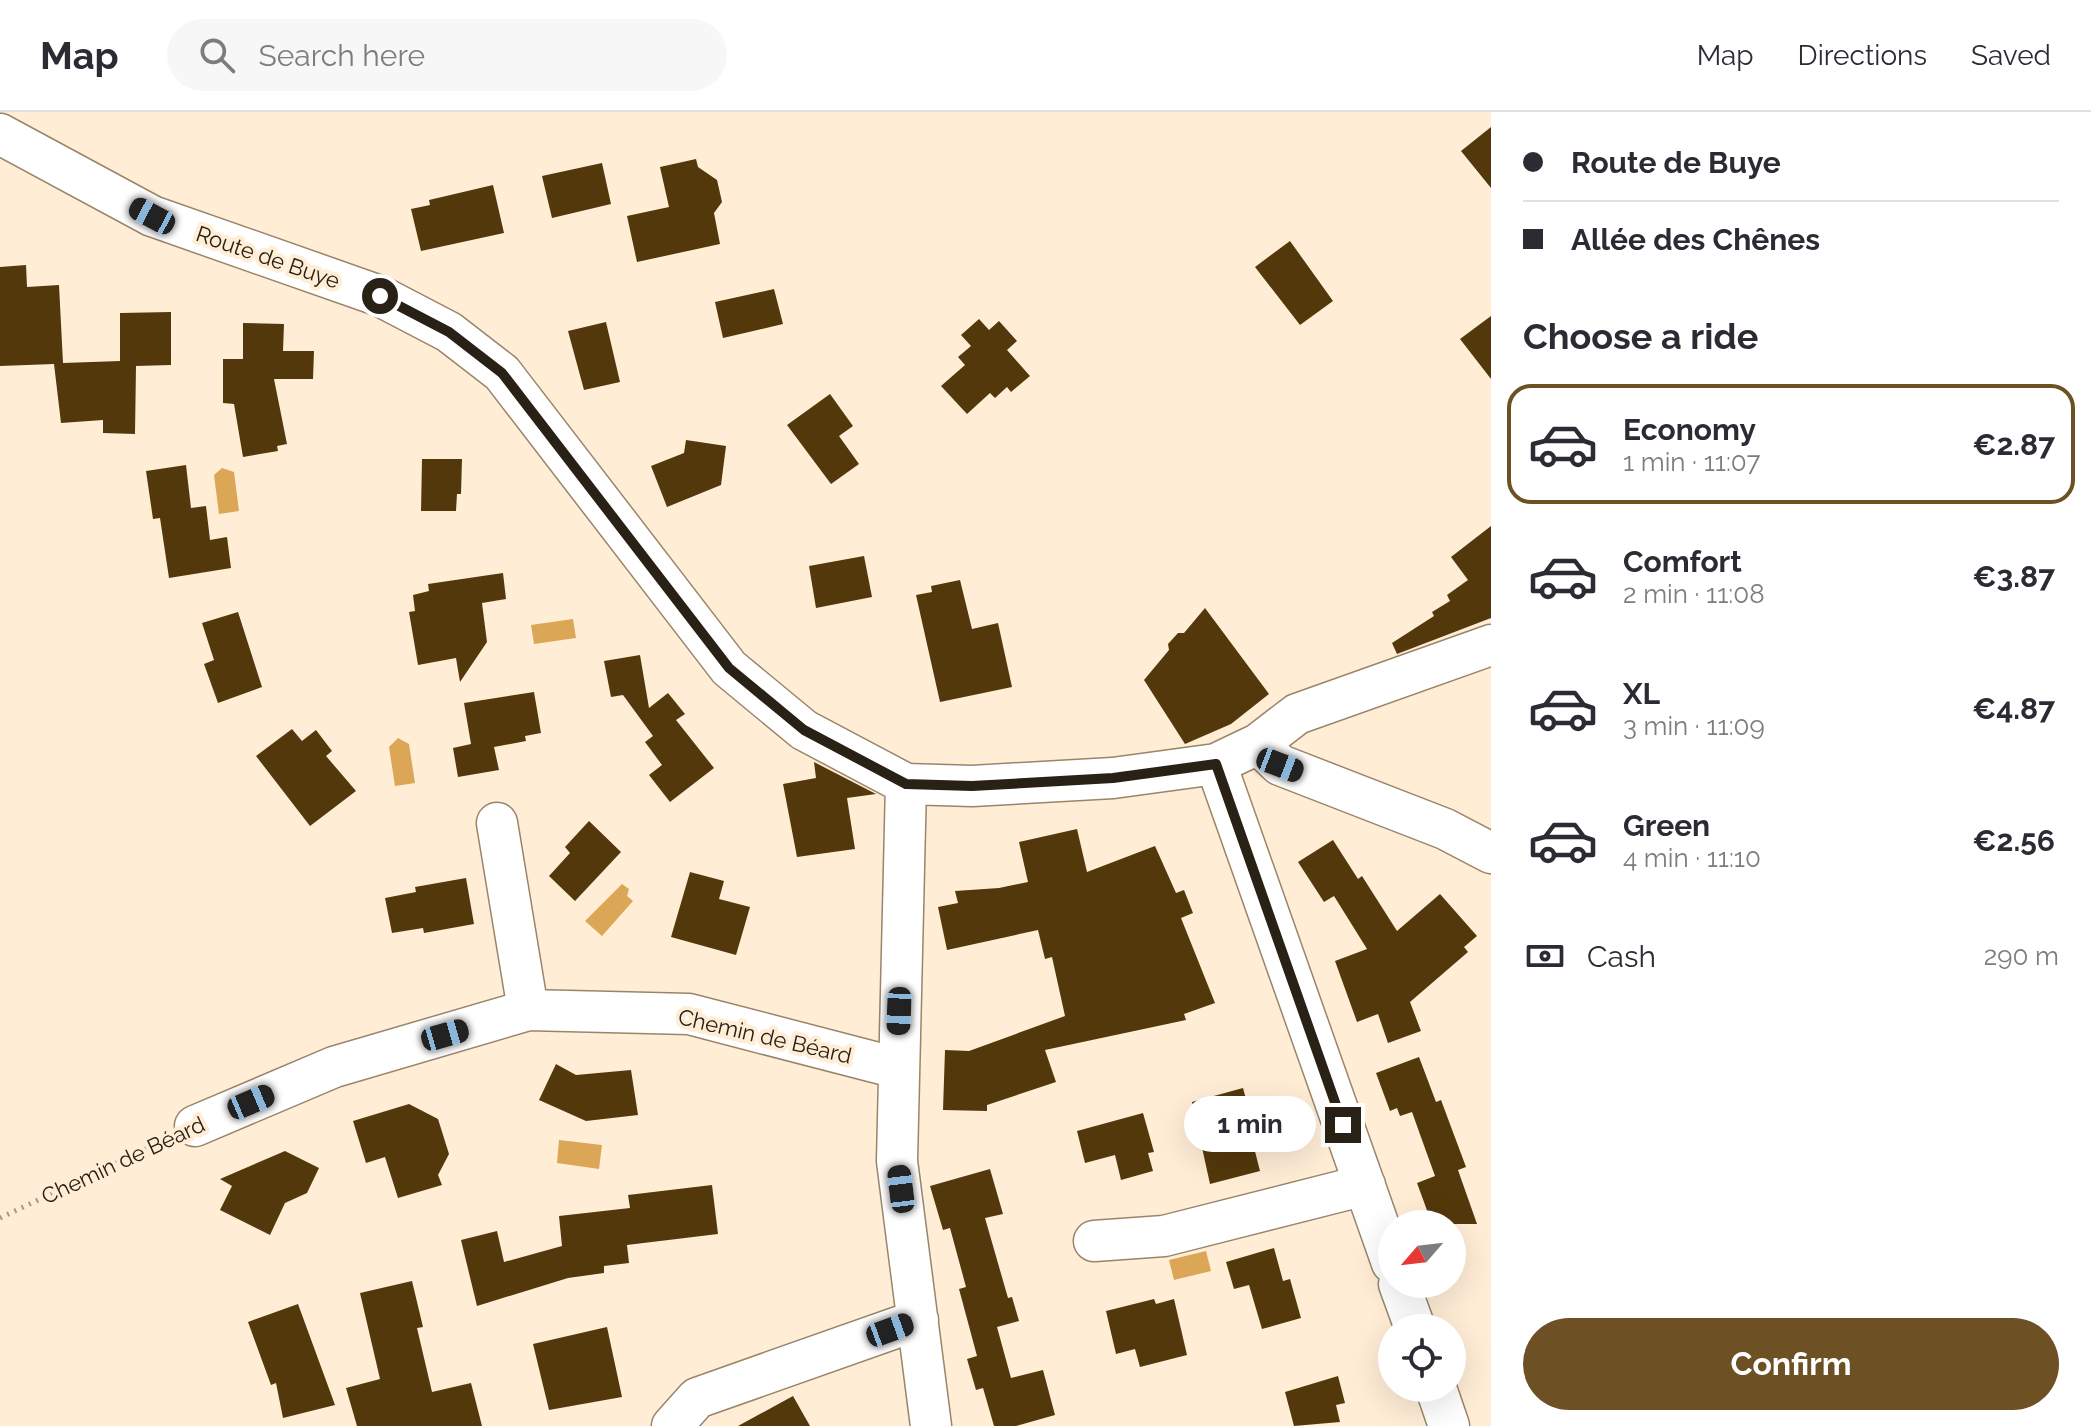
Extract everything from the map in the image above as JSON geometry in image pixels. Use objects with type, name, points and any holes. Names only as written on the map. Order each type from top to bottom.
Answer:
[{"type":"street","name":"Route de Buye","points":[[0,134],[152,216],[380,296],[449,332],[502,373],[729,668],[804,730],[906,784],[972,786],[1113,778],[1216,764],[1258,744],[1297,714],[1491,645]]},
{"type":"street","points":[[1258,744],[1280,765],[1445,829],[1491,853]]},
{"type":"street","points":[[1216,764],[1378,1223]]},
{"type":"street","points":[[906,784],[897,1161],[931,1426]]},
{"type":"street","points":[[497,823],[528,1010]]},
{"type":"street","name":"Chemin de Béard","points":[[195,1126],[334,1067],[528,1010],[689,1014],[897,1068]]},
{"type":"street","points":[[1094,1241],[1164,1236],[1365,1185]]},
{"type":"street","points":[[672,1426],[697,1398],[918,1320]]},
{"type":"street","points":[[1441,1402],[1449,1426]]},
{"type":"path","name":"Chemin de Béard","points":[[0,1218],[195,1126]]},
{"type":"shaded area","points":[[222,468],[234,472],[239,511],[219,514],[214,475]]},
{"type":"shaded area","points":[[573,619],[576,638],[534,644],[531,625]]},
{"type":"shaded area","points":[[398,738],[409,744],[415,783],[395,786],[389,747]]},
{"type":"shaded area","points":[[622,884],[629,889],[627,896],[633,901],[602,936],[585,921]]},
{"type":"shaded area","points":[[559,1140],[602,1145],[599,1169],[557,1163]]},
{"type":"shaded area","points":[[1206,1251],[1211,1271],[1174,1280],[1169,1260]]},
{"type":"building","points":[[1491,127],[1491,188],[1461,151]]},
{"type":"building","points":[[696,159],[698,167],[717,180],[722,202],[714,213],[720,244],[637,262],[627,216],[669,207],[660,167]]},
{"type":"building","points":[[602,163],[611,204],[552,218],[542,176]]},
{"type":"building","points":[[493,185],[504,233],[421,251],[411,209],[430,205],[429,200]]},
{"type":"building","points":[[1290,241],[1333,301],[1300,325],[1255,267]]},
{"type":"building","points":[[26,265],[27,287],[59,285],[63,363],[120,361],[120,313],[171,312],[171,365],[136,366],[135,434],[103,433],[103,420],[61,423],[54,364],[0,366],[0,267]]},
{"type":"building","points":[[774,289],[783,324],[723,338],[715,302]]},
{"type":"building","points":[[1491,316],[1491,379],[1460,339]]},
{"type":"building","points":[[979,319],[989,330],[999,321],[1017,341],[1007,350],[1030,376],[1011,392],[1007,387],[995,398],[990,393],[967,414],[941,386],[965,365],[958,357],[971,346],[961,335]]},
{"type":"building","points":[[606,322],[620,382],[584,390],[568,331]]},
{"type":"building","points":[[243,323],[284,324],[283,351],[314,351],[313,379],[274,379],[287,444],[277,446],[278,451],[243,457],[234,404],[223,403],[223,359],[243,359]]},
{"type":"building","points":[[830,394],[853,426],[839,436],[859,464],[831,484],[787,425]]},
{"type":"building","points":[[686,440],[726,446],[721,485],[667,507],[651,466],[684,453]]},
{"type":"building","points":[[422,459],[462,459],[461,494],[457,494],[456,511],[421,511]]},
{"type":"building","points":[[186,465],[191,508],[206,506],[210,540],[227,537],[231,568],[169,578],[160,518],[153,519],[146,471]]},
{"type":"building","points":[[1491,526],[1491,618],[1397,654],[1392,643],[1434,616],[1432,612],[1450,601],[1447,595],[1468,580],[1451,557]]},
{"type":"building","points":[[864,556],[872,597],[816,608],[809,566]]},
{"type":"building","points":[[503,573],[506,599],[482,603],[487,642],[460,682],[456,658],[418,665],[409,612],[415,611],[413,595],[429,591],[428,584]]},
{"type":"building","points":[[960,580],[972,629],[998,623],[1012,687],[940,702],[916,595],[932,592],[931,586]]},
{"type":"building","points":[[1205,608],[1269,694],[1231,724],[1185,744],[1144,680],[1169,650],[1168,644],[1178,633],[1184,633]]},
{"type":"building","points":[[238,612],[262,687],[218,703],[204,664],[214,660],[202,623]]},
{"type":"building","points":[[640,655],[649,708],[668,693],[685,714],[676,720],[714,768],[670,802],[649,775],[662,765],[645,742],[653,736],[623,695],[611,697],[604,661]]},
{"type":"building","points":[[534,692],[541,733],[525,736],[526,741],[494,747],[499,770],[458,777],[453,748],[471,744],[464,703]]},
{"type":"building","points":[[292,729],[302,741],[316,730],[332,751],[326,756],[356,791],[310,826],[256,756]]},
{"type":"building","points":[[814,762],[876,794],[847,798],[855,849],[797,857],[783,784],[816,778]]},
{"type":"building","points":[[589,821],[621,852],[575,901],[549,876],[570,853],[565,847]]},
{"type":"building","points":[[1077,829],[1087,872],[1155,846],[1176,893],[1184,890],[1193,913],[1181,918],[1215,1003],[1184,1014],[1186,1020],[1045,1050],[1056,1082],[987,1105],[987,1111],[943,1110],[945,1050],[969,1051],[1065,1016],[1052,957],[1045,959],[1038,930],[947,950],[938,907],[958,903],[955,891],[999,888],[1028,882],[1019,842]]},
{"type":"building","points":[[1333,840],[1358,879],[1362,876],[1397,931],[1440,894],[1477,936],[1464,947],[1468,952],[1410,1002],[1421,1031],[1388,1043],[1378,1014],[1357,1022],[1335,961],[1367,949],[1334,896],[1324,902],[1298,862]]},
{"type":"building","points":[[690,872],[724,881],[719,899],[750,907],[736,955],[671,937]]},
{"type":"building","points":[[466,878],[474,924],[424,933],[423,928],[392,933],[385,898],[416,892],[415,887]]},
{"type":"building","points":[[1419,1057],[1436,1102],[1441,1100],[1466,1167],[1458,1170],[1477,1224],[1466,1224],[1466,1210],[1427,1210],[1417,1183],[1435,1176],[1412,1112],[1400,1116],[1397,1108],[1390,1111],[1376,1073]]},
{"type":"building","points":[[556,1064],[576,1075],[631,1070],[638,1115],[586,1121],[539,1100]]},
{"type":"building","points":[[1243,1088],[1250,1114],[1246,1116],[1260,1171],[1210,1184],[1192,1102]]},
{"type":"building","points":[[409,1104],[438,1119],[449,1154],[438,1175],[442,1185],[398,1198],[385,1157],[366,1163],[353,1121]]},
{"type":"building","points":[[1143,1113],[1154,1152],[1148,1153],[1153,1171],[1121,1180],[1115,1155],[1085,1163],[1077,1131]]},
{"type":"building","points":[[285,1151],[319,1168],[307,1193],[285,1203],[270,1235],[220,1210],[232,1186],[220,1179]]},
{"type":"building","points":[[990,1169],[1003,1214],[985,1218],[1008,1298],[1012,1297],[1019,1321],[997,1327],[1011,1378],[1043,1370],[1055,1415],[1016,1426],[994,1426],[983,1388],[976,1390],[967,1359],[977,1356],[959,1289],[966,1287],[950,1228],[943,1230],[930,1186]]},
{"type":"building","points":[[712,1185],[718,1234],[627,1245],[629,1263],[604,1266],[604,1273],[568,1278],[477,1306],[461,1240],[497,1231],[504,1262],[562,1246],[559,1216],[630,1208],[628,1195]]},
{"type":"building","points":[[1274,1248],[1283,1281],[1290,1279],[1301,1318],[1262,1329],[1249,1285],[1234,1289],[1226,1262]]},
{"type":"building","points":[[412,1281],[423,1327],[417,1328],[432,1392],[471,1383],[482,1426],[357,1426],[346,1388],[380,1379],[360,1293]]},
{"type":"building","points":[[1154,1299],[1156,1304],[1174,1299],[1187,1355],[1140,1367],[1135,1349],[1116,1354],[1106,1311]]},
{"type":"building","points":[[298,1304],[335,1405],[283,1418],[276,1383],[271,1385],[248,1322]]},
{"type":"building","points":[[607,1327],[622,1397],[549,1410],[533,1344]]},
{"type":"building","points":[[1338,1376],[1345,1403],[1336,1405],[1340,1422],[1294,1426],[1285,1392]]},
{"type":"building","points":[[793,1396],[810,1426],[738,1426]]},
{"type":"route","points":[[380,296],[449,332],[502,373],[556,439],[729,668],[804,730],[906,784],[972,786],[1113,778],[1216,764],[1343,1125]]}]
